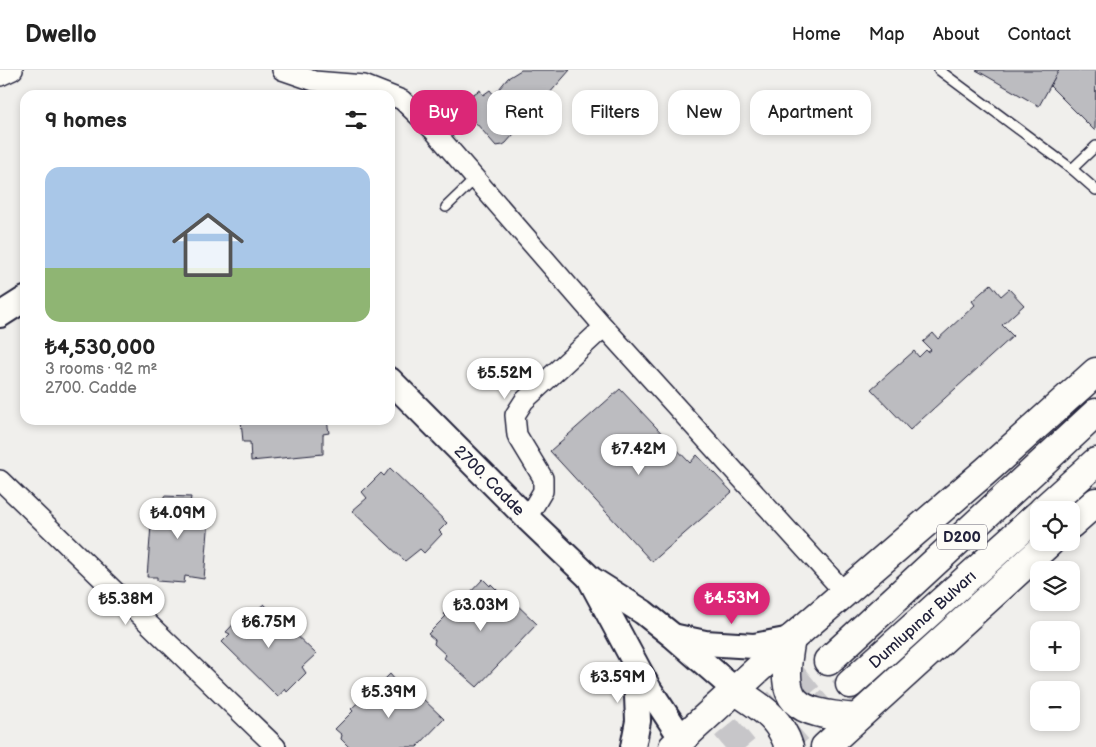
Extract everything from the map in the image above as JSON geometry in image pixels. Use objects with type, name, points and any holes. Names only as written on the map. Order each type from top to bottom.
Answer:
[{"type":"highway","points":[[680,744],[791,639],[987,470],[1096,372]]},
{"type":"highway","name":"Dumlupınar Bulvarı","points":[[828,661],[1096,413]]},
{"type":"highway","points":[[1053,501],[1096,462]]},
{"type":"highway","points":[[1080,516],[1096,502]]},
{"type":"highway","name":"Dumlupınar Bulvarı","points":[[850,684],[1030,522]]},
{"type":"highway","points":[[825,747],[1040,551]]},
{"type":"highway","points":[[791,639],[786,663],[786,674],[789,691],[795,702],[805,709],[818,714],[856,718]]},
{"type":"highway","points":[[735,690],[767,712],[775,720],[781,727],[789,747]]},
{"type":"street","points":[[0,76],[13,70]]},
{"type":"street","points":[[282,70],[314,81],[364,85],[377,90]]},
{"type":"street","points":[[395,97],[402,100],[434,131],[604,327],[845,593]]},
{"type":"street","points":[[0,315],[20,302]]},
{"type":"street","points":[[527,518],[542,490],[542,478],[517,435],[515,415],[524,401],[604,327]]},
{"type":"street","name":"2700. Cadde","points":[[395,385],[591,580],[643,612],[735,690]]},
{"type":"street","points":[[0,480],[276,747]]},
{"type":"street","name":"2700. Cadde","points":[[591,580],[680,744]]},
{"type":"street","points":[[673,636],[705,643],[754,646],[791,639]]},
{"type":"street","points":[[633,747],[638,720],[636,664]]},
{"type":"lane","points":[[939,70],[1072,169],[1096,190]]},
{"type":"lane","points":[[1072,169],[1096,146]]},
{"type":"lane","points":[[446,207],[475,179]]},
{"type":"building","points":[[521,70],[570,70],[552,90],[498,90],[508,78]]},
{"type":"building","points":[[976,70],[1059,70],[1039,106]]},
{"type":"building","points":[[1059,70],[1096,70],[1095,131],[1050,86]]},
{"type":"building","points":[[480,90],[483,95],[487,92],[487,135],[513,135],[503,145],[496,146],[477,124],[477,92]]},
{"type":"building","points":[[991,284],[1001,296],[1009,289],[1024,305],[1002,325],[1013,336],[910,430],[871,389],[914,351],[919,357],[926,350],[928,352],[931,350],[923,342],[933,333],[938,339],[975,305],[972,301]]},
{"type":"building","points":[[620,389],[690,463],[697,455],[732,492],[652,562],[550,451]]},
{"type":"building","points":[[241,425],[328,425],[329,433],[323,434],[323,454],[251,461],[250,442],[243,442]]},
{"type":"building","points":[[390,468],[447,523],[439,531],[442,534],[424,553],[420,549],[405,561],[352,511],[367,498],[362,492],[381,473],[384,476]]},
{"type":"building","points":[[164,496],[191,497],[190,503],[210,507],[204,579],[185,576],[184,583],[157,581],[157,577],[147,577],[153,499],[164,500]]},
{"type":"building","points":[[483,579],[490,586],[491,584],[510,603],[513,601],[537,624],[477,687],[444,658],[446,655],[434,644],[435,640],[428,634],[446,616],[444,614],[463,596],[466,597]]},
{"type":"building","points":[[264,604],[316,654],[302,667],[306,673],[287,692],[285,689],[278,697],[222,642],[230,634],[226,632],[245,612],[249,616]]},
{"type":"building","points":[[390,674],[396,681],[398,679],[417,698],[420,696],[444,719],[417,747],[349,747],[341,739],[342,735],[335,729],[353,711],[351,709]]},
{"type":"tunnel","points":[[724,747],[828,661]]},
{"type":"tunnel","points":[[778,747],[850,684]]}]
